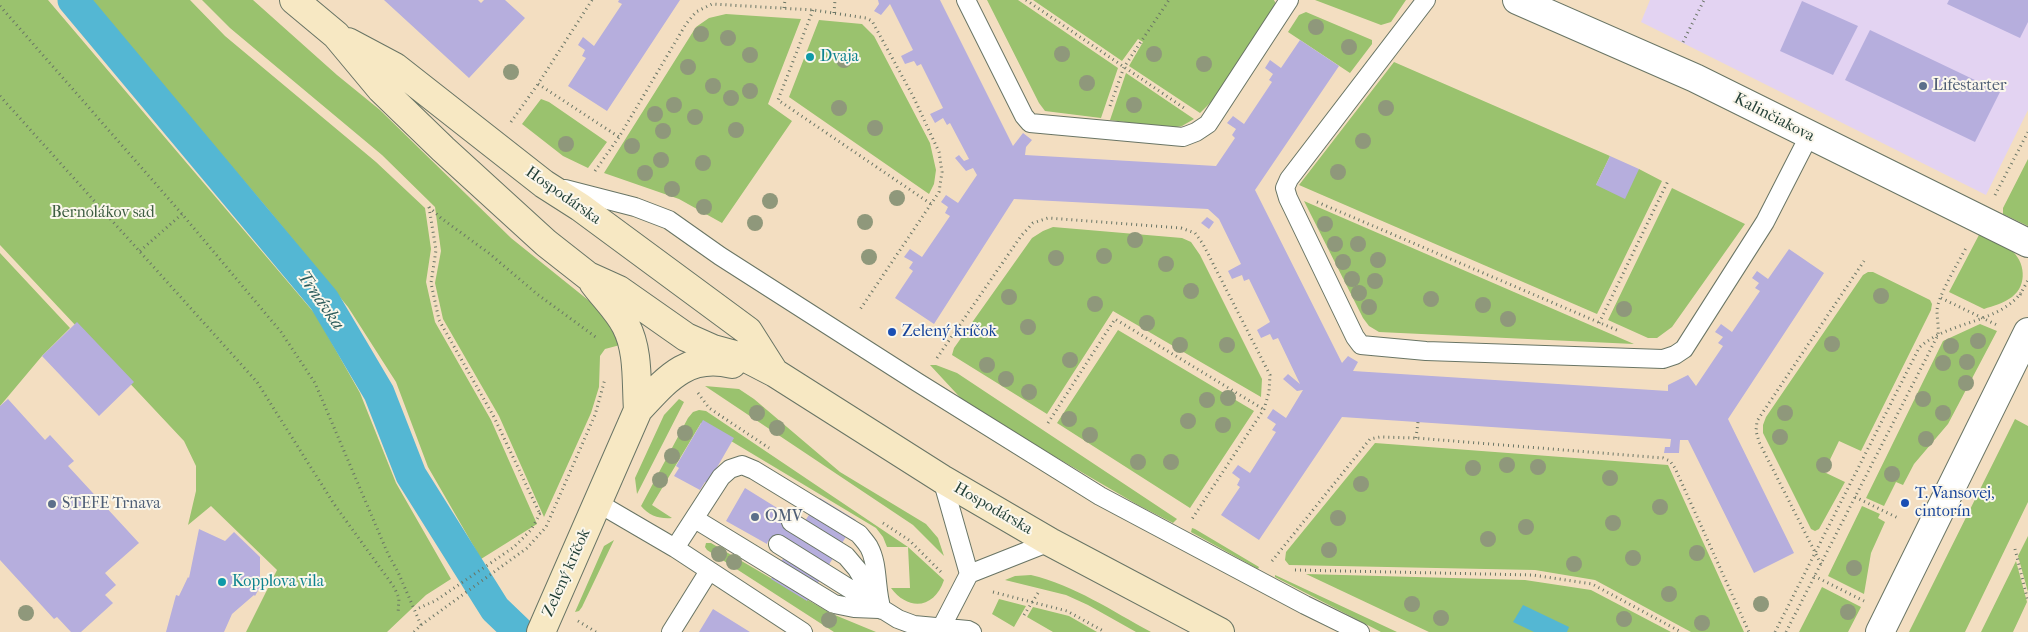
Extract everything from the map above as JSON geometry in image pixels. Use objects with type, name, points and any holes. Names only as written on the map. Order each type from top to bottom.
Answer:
[{"type":"street","name":"Hospodárska","points":[[294,0],[336,35],[381,89],[443,149],[546,243],[588,276],[619,290],[686,337],[713,349],[746,358],[775,373],[942,479],[1050,542],[1220,632]]},
{"type":"street","name":"Kalinčiakova","points":[[1517,0],[1694,78],[2028,243]]},
{"type":"street","name":"Hospodárska","points":[[336,35],[395,66],[544,184],[580,207],[748,331],[775,373]]},
{"type":"street","name":"Hospodárska","points":[[588,276],[625,324],[631,337],[634,352],[638,410]]},
{"type":"street","points":[[1880,632],[2016,330]]},
{"type":"street","name":"Zelený kríčok","points":[[541,632],[638,410],[658,389],[680,371],[696,363],[716,360],[775,373]]},
{"type":"lane","points":[[966,0],[1024,116],[1030,123],[1183,137],[1196,132],[1208,124],[1289,0]]},
{"type":"lane","points":[[1426,0],[1289,179],[1285,188],[1288,198],[1361,345],[1426,351],[1663,359],[1675,355],[1684,349],[1764,222],[1809,136]]},
{"type":"lane","points":[[544,184],[635,207],[669,220],[720,256],[1100,496],[1305,605],[1360,632]]},
{"type":"lane","points":[[675,548],[721,477],[730,469],[742,465],[859,534],[869,547],[874,562],[877,596],[882,610]]},
{"type":"lane","points":[[942,479],[969,574]]},
{"type":"lane","points":[[766,562],[805,501]]},
{"type":"lane","points":[[598,503],[675,548],[803,632]]},
{"type":"lane","points":[[695,519],[834,604],[882,610]]},
{"type":"lane","points":[[792,522],[846,556],[857,569],[882,610]]},
{"type":"lane","points":[[940,630],[969,574],[1050,542]]},
{"type":"lane","points":[[778,544],[898,619],[914,625],[940,630],[968,630],[972,632]]},
{"type":"lane","points":[[671,632],[709,571]]},
{"type":"path","points":[[510,123],[538,84],[592,0]]},
{"type":"path","points":[[738,6],[739,0]]},
{"type":"path","points":[[784,8],[785,0]]},
{"type":"path","points":[[834,13],[835,0]]},
{"type":"path","points":[[1026,0],[1208,124]]},
{"type":"path","points":[[1102,130],[1124,67],[1169,0]]},
{"type":"path","points":[[1680,47],[1704,0]]},
{"type":"path","points":[[591,175],[619,138],[686,24],[696,12],[712,4],[813,10],[866,18],[872,21],[913,96],[939,152],[942,172],[939,192],[859,312]]},
{"type":"path","points":[[0,6],[182,214],[281,332],[315,383],[388,554],[421,625]]},
{"type":"path","points":[[813,10],[778,100],[931,204]]},
{"type":"path","points":[[538,84],[619,138]]},
{"type":"path","points":[[0,96],[257,382],[334,504],[394,587],[399,598],[398,614]]},
{"type":"path","points":[[1994,196],[2028,132]]},
{"type":"path","points":[[1599,323],[1668,181]]},
{"type":"path","points":[[1285,188],[1627,335]]},
{"type":"path","points":[[419,608],[435,601],[514,547],[531,530],[541,515],[494,417],[439,320],[430,282],[436,250],[429,207],[490,254],[536,294],[604,342]]},
{"type":"path","points":[[140,251],[182,214]]},
{"type":"path","points":[[936,358],[1021,236],[1033,223],[1048,218],[1182,228],[1195,233],[1203,244],[1270,375],[1269,392],[1264,409],[1191,520]]},
{"type":"path","points":[[1786,632],[1938,335],[1937,310],[1941,298],[1970,240]]},
{"type":"path","points":[[1821,564],[1758,442],[1756,432],[1757,421],[1864,261]]},
{"type":"path","points":[[1775,632],[1919,348],[1926,341],[1938,335],[2012,304],[2028,280]]},
{"type":"path","points":[[1941,298],[1981,317],[2016,330]]},
{"type":"path","points":[[1048,423],[1114,319],[1264,409]]},
{"type":"path","points":[[414,632],[522,552],[546,528],[595,415],[606,374]]},
{"type":"path","points":[[1416,438],[1418,422]]},
{"type":"path","points":[[1270,564],[1370,440],[1380,437],[1416,438],[1663,458],[1670,461],[1749,632]]},
{"type":"path","points":[[1855,498],[1898,518]]},
{"type":"path","points":[[2015,549],[2028,601]]},
{"type":"path","points":[[1292,570],[1533,575],[1592,584],[1681,632]]},
{"type":"path","points":[[1814,576],[1869,604]]},
{"type":"path","points":[[988,591],[1067,611],[1105,632]]},
{"type":"path","points":[[1024,616],[1038,594]]},
{"type":"path","points":[[578,621],[596,632]]},
{"type":"shaded area","points":[[1650,0],[2028,0],[2028,110],[1986,195],[1641,22]]},
{"type":"green space","name":"Bernolákov sad","points":[[0,0],[48,0],[316,315],[360,393],[396,483],[451,579],[426,595],[387,632],[246,632],[277,570],[211,506],[188,525],[196,491],[196,466],[184,441],[0,245]]},
{"type":"green space","points":[[90,0],[190,0],[225,36],[376,162],[425,208],[431,249],[426,282],[435,322],[491,420],[537,524],[481,559],[428,467],[396,382],[348,307],[267,208]]},
{"type":"green space","points":[[202,0],[253,0],[337,75],[380,110],[511,238],[598,308],[613,326],[620,345],[605,349],[600,356],[599,387],[591,413],[544,517],[499,416],[443,319],[435,283],[441,251],[435,207],[382,155],[230,28]]},
{"type":"green space","points":[[987,0],[1018,0],[1118,68],[1101,118],[1045,111],[1039,103]]},
{"type":"green space","points":[[1033,0],[1274,0],[1276,4],[1214,99],[1200,113],[1129,66],[1143,42],[1138,39],[1122,61]]},
{"type":"green space","points":[[1315,0],[1406,0],[1391,22],[1381,25]]},
{"type":"green space","points":[[1306,12],[1372,40],[1372,44],[1350,73],[1288,32],[1299,15]]},
{"type":"green space","points":[[726,14],[801,19],[768,104],[792,121],[722,223],[679,199],[604,173],[696,27],[709,18]]},
{"type":"green space","points":[[819,20],[862,24],[874,36],[930,143],[936,170],[934,184],[929,194],[789,97]]},
{"type":"green space","points":[[1394,62],[1610,156],[1596,185],[1639,169],[1662,181],[1597,314],[1299,185]]},
{"type":"green space","points":[[1126,73],[1194,119],[1182,126],[1170,128],[1110,120]]},
{"type":"green space","points":[[541,99],[549,102],[607,142],[588,168],[563,156],[522,124]]},
{"type":"green space","points":[[2028,159],[2028,226],[2003,214],[2003,208]]},
{"type":"green space","points":[[1672,188],[1745,224],[1672,327],[1657,338],[1648,338],[1608,320]]},
{"type":"green space","points":[[1304,201],[1634,344],[1379,332],[1369,326],[1363,318]]},
{"type":"green space","points":[[1053,227],[1182,238],[1191,242],[1200,255],[1262,379],[1261,397],[1113,311],[1047,414],[952,355],[954,348],[1032,238]]},
{"type":"green space","points":[[1980,233],[2011,250],[2019,260],[2023,273],[2021,286],[2012,297],[2002,303],[1984,309],[1949,292]]},
{"type":"green space","points":[[0,253],[70,328],[42,356],[0,406]]},
{"type":"green space","points":[[1873,272],[1930,300],[1932,304],[1931,310],[1861,451],[1839,441],[1824,472],[1845,482],[1819,529],[1815,531],[1811,529],[1763,433],[1763,425],[1766,417],[1863,275]]},
{"type":"green space","points":[[1980,324],[1997,331],[1948,424],[1914,464],[1903,485],[1896,482],[1884,506],[1866,498],[1943,341]]},
{"type":"green space","points":[[1118,330],[1254,411],[1190,508],[1057,423]]},
{"type":"green space","points":[[930,365],[936,365],[957,373],[1177,519],[1173,523],[1138,505],[968,406]]},
{"type":"green space","points":[[705,386],[739,389],[754,399],[840,472],[926,524],[938,538],[944,556],[913,525]]},
{"type":"green space","points":[[679,399],[684,402],[637,494],[635,478],[664,415]]},
{"type":"green space","points":[[699,410],[706,411],[908,547],[887,547],[883,537],[876,528],[701,423],[652,505],[672,518],[663,518],[651,514],[641,506],[688,418],[693,412]]},
{"type":"green space","points":[[2015,419],[2028,426],[2028,502],[1965,632],[1909,632]]},
{"type":"green space","points":[[1375,443],[1668,465],[1744,632],[1691,632],[1595,580],[1535,570],[1289,565],[1285,560],[1286,552]]},
{"type":"green space","points":[[1862,506],[1880,514],[1878,518],[1885,522],[1871,553],[1864,594],[1828,576]]},
{"type":"green space","points":[[1192,528],[1259,567],[1258,569],[1191,532]]},
{"type":"green space","points":[[2028,536],[2028,592],[2018,556]]},
{"type":"green space","points":[[614,540],[582,607],[579,611],[575,612],[604,546]]},
{"type":"green space","points":[[706,543],[711,543],[830,613],[876,632],[834,632],[707,550],[705,547]]},
{"type":"green space","points":[[908,547],[944,580],[934,596],[921,604],[906,601],[891,588],[910,588]]},
{"type":"green space","points":[[2016,561],[2027,602],[2013,632],[1981,632]]},
{"type":"green space","points":[[1306,574],[1525,580],[1591,590],[1671,632],[1429,632]]},
{"type":"green space","points":[[1031,575],[1047,579],[1078,592],[1151,632],[1136,632],[1066,595],[1005,580],[1015,576]]},
{"type":"green space","points":[[1275,575],[1397,632],[1381,632],[1275,577]]},
{"type":"green space","points":[[1822,587],[1861,607],[1848,632],[1799,632]]},
{"type":"green space","points":[[999,599],[1026,606],[1014,627],[992,614]]},
{"type":"green space","points":[[1033,607],[1069,616],[1097,632],[1053,632],[1027,617]]},
{"type":"water","points":[[1523,605],[1569,627],[1567,632],[1534,632],[1513,622]]},
{"type":"building","points":[[384,0],[478,0],[481,3],[484,0],[505,0],[525,18],[469,78]]},
{"type":"building","points":[[619,0],[680,0],[607,111],[568,86],[586,58],[582,56],[585,50],[578,45],[583,37],[594,46],[622,4],[618,2]]},
{"type":"building","points":[[878,0],[940,0],[1013,146],[1023,133],[1032,140],[1026,147],[1025,155],[1216,166],[1235,138],[1232,135],[1236,129],[1227,123],[1233,116],[1244,124],[1272,82],[1269,80],[1273,74],[1265,68],[1270,60],[1281,68],[1300,40],[1339,66],[1255,190],[1342,363],[1348,356],[1358,362],[1353,371],[1668,391],[1668,385],[1688,375],[1696,386],[1723,346],[1718,343],[1723,337],[1715,332],[1721,324],[1732,332],[1760,291],[1755,288],[1759,283],[1752,278],[1757,271],[1768,279],[1789,249],[1824,273],[1728,419],[1794,553],[1754,573],[1688,440],[1680,440],[1679,453],[1664,453],[1665,447],[1670,447],[1671,439],[1342,417],[1259,540],[1221,515],[1240,487],[1237,485],[1240,479],[1232,473],[1238,465],[1250,473],[1276,432],[1272,430],[1276,424],[1267,418],[1273,409],[1286,418],[1303,390],[1297,391],[1283,379],[1288,374],[1300,384],[1278,338],[1273,340],[1270,334],[1261,338],[1257,330],[1270,322],[1249,279],[1244,281],[1242,275],[1232,279],[1228,271],[1241,264],[1219,219],[1208,209],[1014,199],[934,324],[895,298],[913,271],[909,268],[913,262],[904,257],[910,249],[922,257],[950,216],[945,213],[948,207],[941,202],[946,195],[958,203],[977,175],[973,168],[966,171],[955,158],[959,155],[964,161],[969,159],[950,123],[947,125],[943,118],[935,123],[930,114],[943,108],[921,64],[917,66],[914,61],[905,64],[901,56],[913,50],[890,4],[881,15],[874,11],[879,4]]},
{"type":"building","points":[[1949,0],[2028,0],[2028,22],[2020,38],[1947,4]]},
{"type":"building","points":[[1802,1],[1858,26],[1833,75],[1780,51]]},
{"type":"building","name":"Lifestarter","points":[[1870,30],[2000,92],[1975,142],[1845,80]]},
{"type":"building","points":[[1610,156],[1639,169],[1625,199],[1596,185]]},
{"type":"building","points":[[1207,217],[1214,222],[1209,229],[1201,223]]},
{"type":"building","points":[[77,322],[134,382],[99,416],[42,356]]},
{"type":"building","name":"STEFE Trnava","points":[[8,399],[45,440],[50,435],[74,461],[68,466],[139,543],[105,573],[116,585],[105,595],[113,603],[81,632],[71,632],[57,617],[54,619],[0,560],[0,406]]},
{"type":"building","points":[[703,420],[734,438],[708,483],[705,482],[700,490],[674,476],[679,468],[676,466]]},
{"type":"building","points":[[745,488],[803,524],[820,498],[856,520],[807,601],[771,579],[787,552],[768,541],[767,544],[726,521]]},
{"type":"building","name":"Kopplova vila","points":[[199,529],[225,541],[234,532],[260,557],[260,587],[255,596],[232,614],[224,632],[166,632],[176,595],[179,596],[189,578]]},
{"type":"building","points":[[713,609],[750,632],[699,632]]},
{"type":"waterway","name":"Trnávka","points":[[73,0],[324,300],[379,393],[411,475],[495,609],[519,632]]},
{"type":"place","name":"Dvaja","points":[[810,57]]},
{"type":"place","name":"Lifestarter","points":[[1923,86]]},
{"type":"place","name":"Zelený kríčok","points":[[892,332]]},
{"type":"place","name":"T. Vansovej, cintorín","points":[[1905,503]]},
{"type":"place","name":"STEFE Trnava","points":[[52,504]]},
{"type":"place","name":"OMV","points":[[755,517]]},
{"type":"place","name":"Kopplova vila","points":[[222,582]]}]
